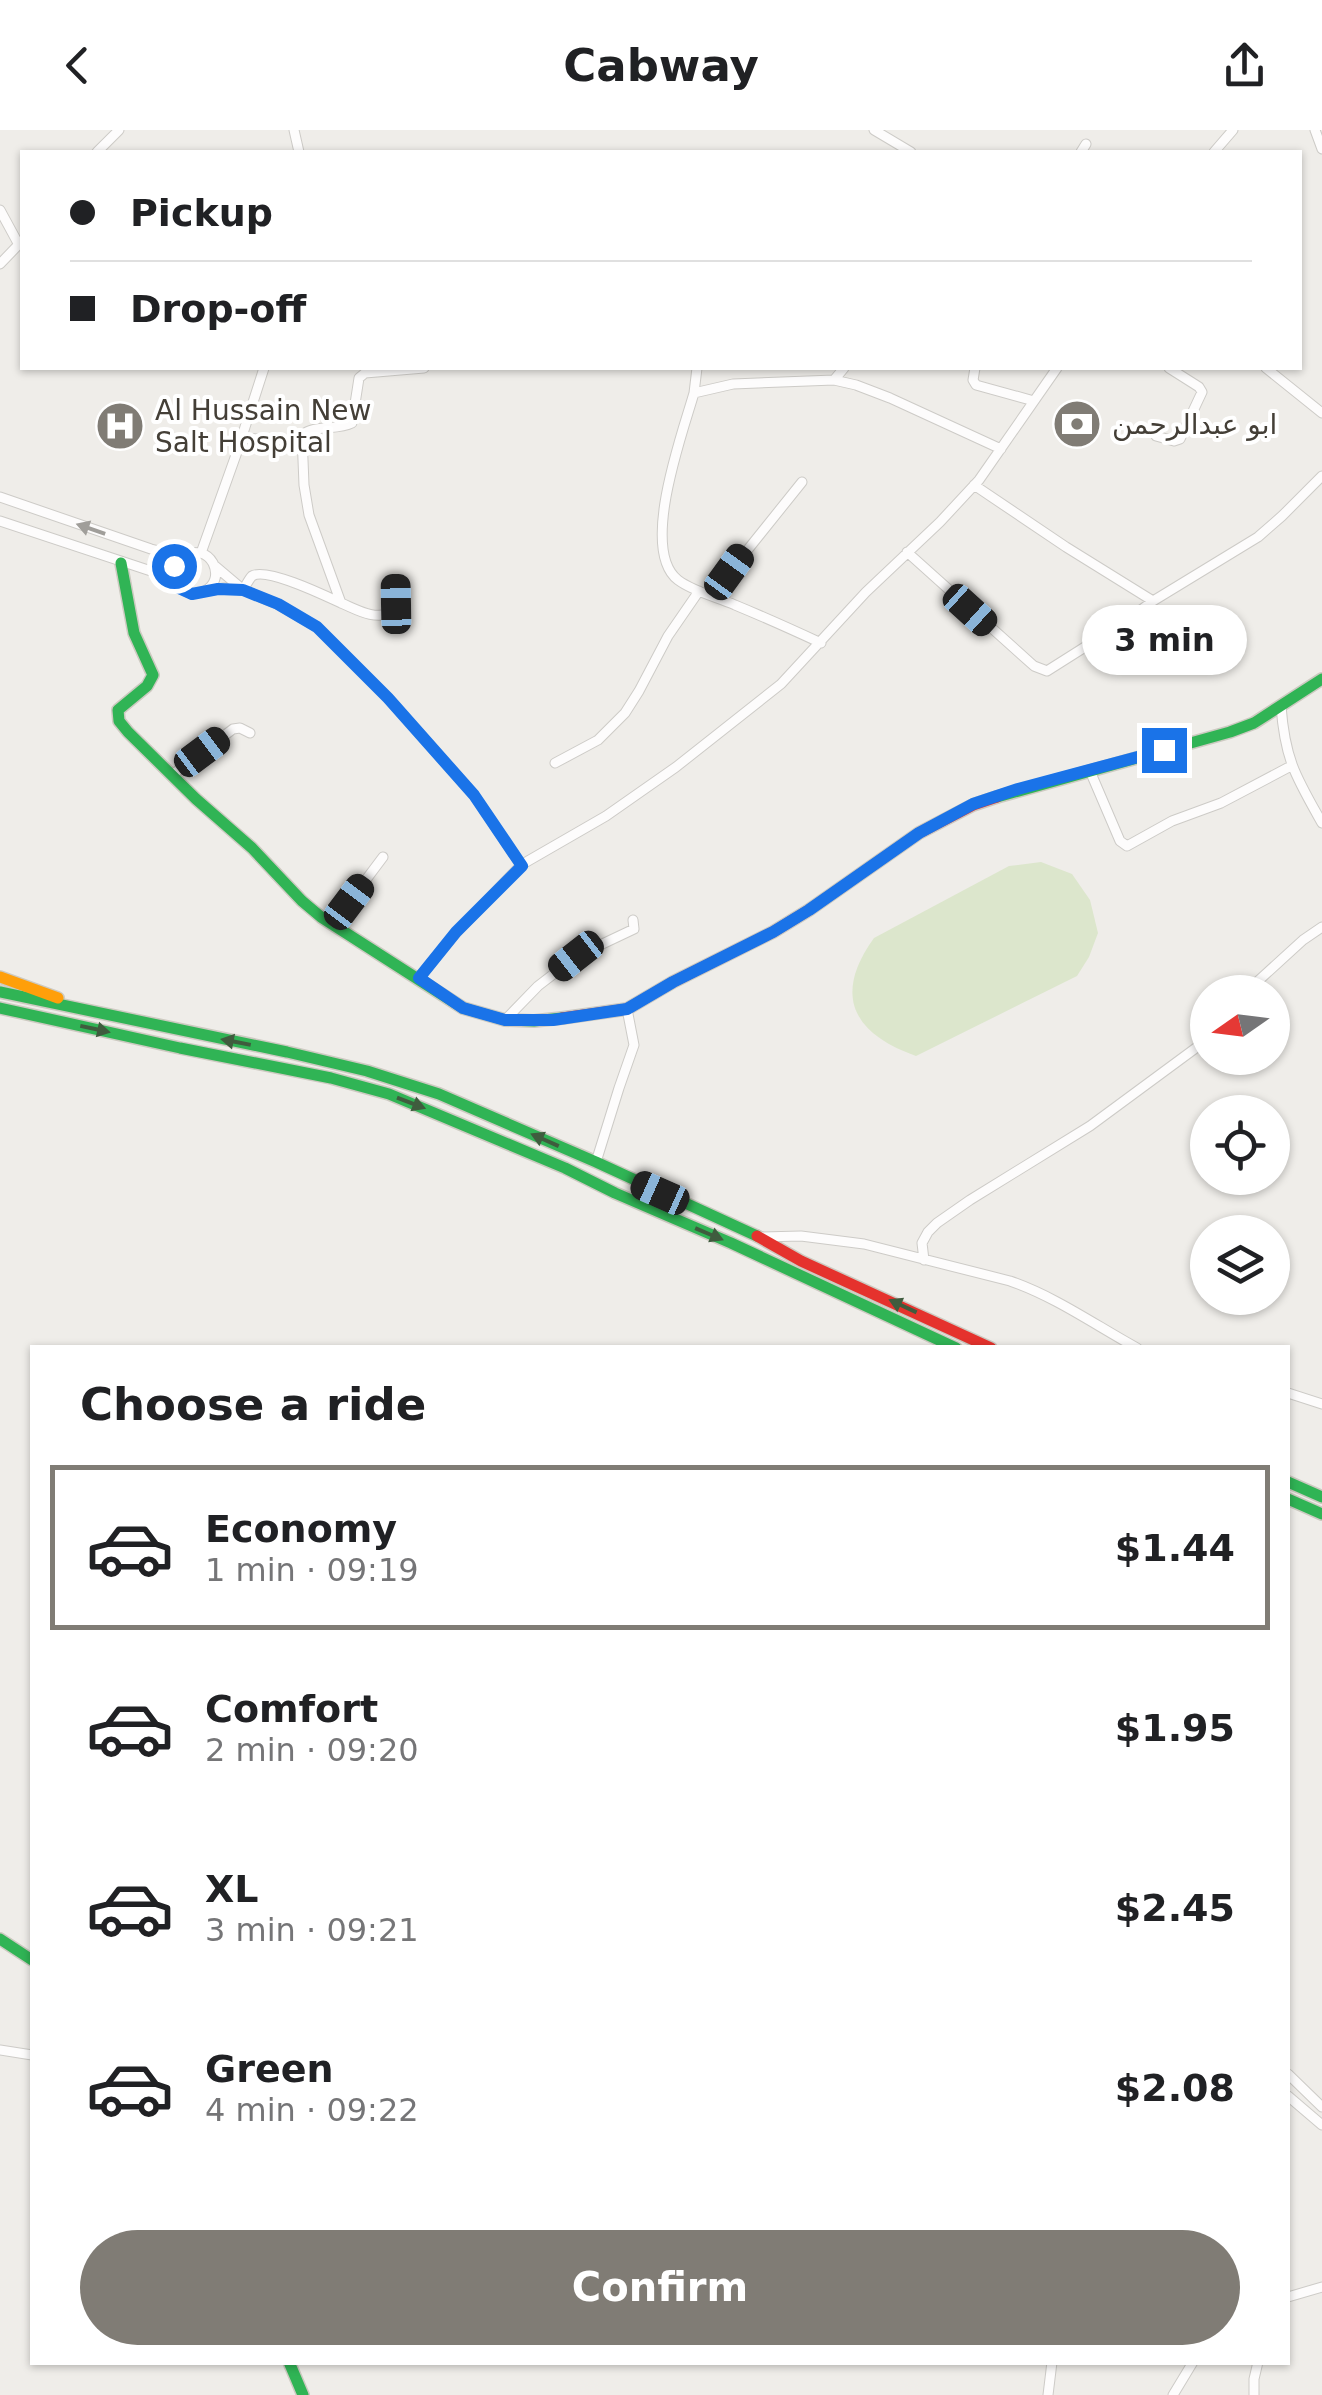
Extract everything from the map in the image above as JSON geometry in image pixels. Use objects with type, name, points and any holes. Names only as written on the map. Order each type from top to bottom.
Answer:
[{"type":"main road","points":[[121,562],[134,633],[153,674],[147,686],[121,706],[118,717],[128,732],[252,848],[302,901],[332,925],[463,1008],[505,1020],[553,1020],[627,1009],[797,918],[938,822],[973,804],[1230,732],[1254,722],[1322,679]]},
{"type":"main road","points":[[0,978],[100,1014]]},
{"type":"main road","points":[[0,992],[288,1052],[439,1094],[759,1237],[802,1261],[984,1345]]},
{"type":"main road","points":[[0,1008],[330,1078],[400,1098],[565,1168],[950,1345]]},
{"type":"main road","points":[[1290,1483],[1322,1497]]},
{"type":"main road","points":[[1290,1500],[1322,1514]]},
{"type":"main road","points":[[0,1938],[30,1959]]},
{"type":"main road","points":[[290,2365],[303,2395]]},
{"type":"street","points":[[99,150],[119,130]]},
{"type":"street","points":[[874,130],[909,150]]},
{"type":"street","points":[[1216,150],[1232,130]]},
{"type":"street","points":[[1315,130],[1322,149]]},
{"type":"street","points":[[0,210],[20,241]]},
{"type":"street","points":[[0,264],[20,244]]},
{"type":"street","points":[[201,553],[263,370]]},
{"type":"street","points":[[341,603],[309,515],[302,435],[306,430],[352,424],[359,378],[365,373],[400,370]]},
{"type":"street","points":[[697,370],[662,518],[667,566],[678,580],[699,591],[821,643]]},
{"type":"street","points":[[834,380],[842,370]]},
{"type":"street","points":[[975,370],[976,385],[1034,401]]},
{"type":"street","points":[[419,978],[446,944],[522,866],[606,816],[693,755],[781,684],[866,592],[974,485],[1056,370]]},
{"type":"street","points":[[1156,436],[1174,441],[1180,438],[1202,392],[1172,370]]},
{"type":"street","points":[[1268,370],[1322,413]]},
{"type":"street","points":[[694,393],[733,384],[834,380],[890,398],[1001,449]]},
{"type":"street","points":[[242,438],[302,441]]},
{"type":"street","points":[[907,552],[1034,666],[1042,671],[1053,669],[1152,601],[1258,537],[1322,476]]},
{"type":"street","points":[[725,601],[724,581],[729,572],[802,482]]},
{"type":"street","points":[[974,485],[1152,601]]},
{"type":"street","points":[[0,497],[151,549],[201,553],[243,590],[301,616],[325,634],[388,698],[474,795],[522,866]]},
{"type":"street","points":[[0,521],[163,575],[185,592],[243,590]]},
{"type":"street","points":[[175,583],[174,566],[184,554]]},
{"type":"street","points":[[206,591],[214,580],[214,565]]},
{"type":"street","points":[[243,590],[251,577],[263,574],[367,614],[388,615],[396,604],[395,582]]},
{"type":"street","points":[[555,763],[598,740],[625,713],[668,636],[699,591]]},
{"type":"street","points":[[1281,706],[1291,766],[1322,823]]},
{"type":"street","points":[[172,775],[233,729],[250,733]]},
{"type":"street","points":[[1090,770],[1120,842],[1127,846],[1291,766]]},
{"type":"street","points":[[332,925],[383,857]]},
{"type":"street","points":[[505,1020],[538,986],[576,956],[634,929],[633,920]]},
{"type":"street","points":[[1265,975],[1322,927]]},
{"type":"street","points":[[596,1162],[634,1045],[627,1009]]},
{"type":"street","points":[[924,1260],[922,1242],[937,1223],[1090,1126],[1190,1052]]},
{"type":"street","points":[[759,1237],[801,1236],[864,1244],[1031,1288],[1132,1345]]},
{"type":"street","points":[[1290,1395],[1322,1404]]},
{"type":"street","points":[[0,2050],[30,2055]]},
{"type":"street","points":[[1290,2076],[1322,2107]]},
{"type":"street","points":[[1290,2098],[1322,2125]]},
{"type":"street","points":[[1290,2296],[1322,2288]]},
{"type":"street","points":[[1048,2395],[1052,2365]]},
{"type":"street","points":[[1172,2395],[1191,2365]]},
{"type":"street","points":[[1254,2395],[1257,2365]]},
{"type":"green space","points":[[1041,862],[1072,874],[1090,900],[1098,933],[1077,976],[916,1056],[877,1036],[864,1024],[852,995],[861,959],[874,938],[1009,866]]},
{"type":"traffic: fast","points":[[121,563],[134,633],[153,675],[147,686],[118,710],[119,721],[128,732],[321,917],[463,1008],[505,1020],[562,1018]]},
{"type":"traffic: fast","points":[[997,797],[1230,732],[1254,723],[1322,679]]},
{"type":"traffic: fast","points":[[0,992],[287,1052],[439,1094],[757,1236]]},
{"type":"traffic: fast","points":[[0,1008],[331,1078],[389,1094],[565,1168],[950,1345]]},
{"type":"traffic: fast","points":[[1290,1483],[1322,1497]]},
{"type":"traffic: fast","points":[[1290,1500],[1322,1514]]},
{"type":"traffic: fast","points":[[0,1939],[30,1959]]},
{"type":"traffic: fast","points":[[290,2365],[303,2395]]},
{"type":"traffic: slow","points":[[0,977],[58,998]]},
{"type":"traffic: jam","points":[[562,1018],[627,1009],[773,932],[919,833],[997,797]]},
{"type":"traffic: jam","points":[[757,1236],[801,1261],[984,1345]]},
{"type":"place","name":"ابو عبدالرحمن","points":[[1077,424]]},
{"type":"place","name":"Al Hussain New Salt Hospital","points":[[120,426]]},
{"type":"route","points":[[174,566],[175,583],[185,592],[243,590],[278,604],[317,627],[388,698],[474,795],[522,866],[456,932],[419,978],[463,1008],[505,1020],[553,1020],[627,1009],[773,932],[919,833],[973,804],[1164,750]]}]
